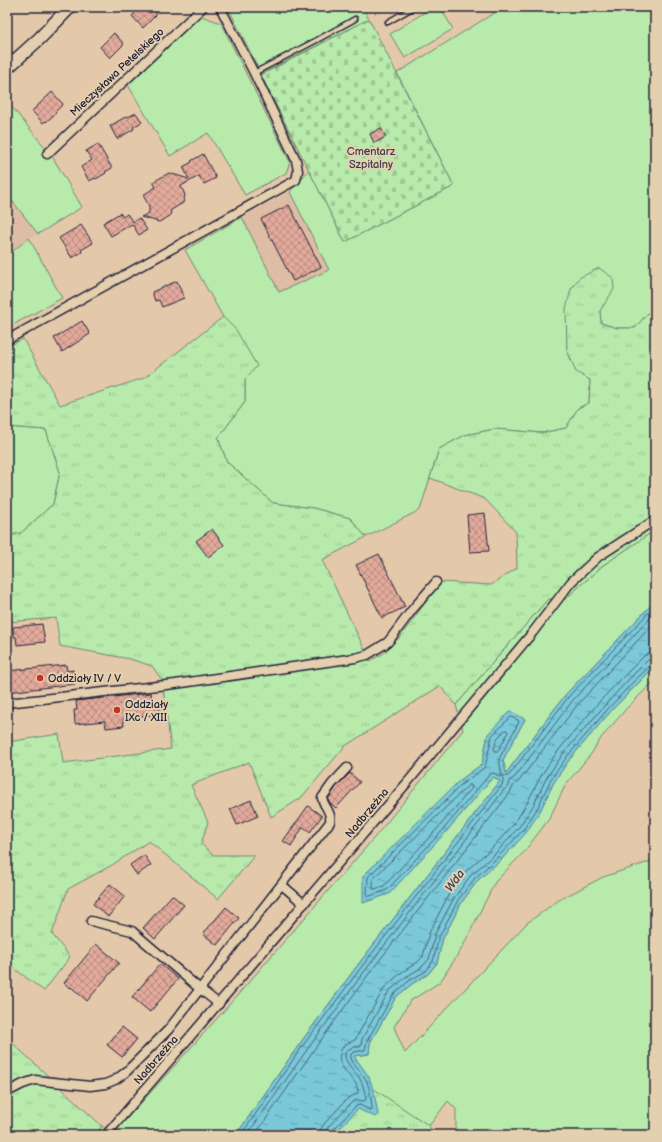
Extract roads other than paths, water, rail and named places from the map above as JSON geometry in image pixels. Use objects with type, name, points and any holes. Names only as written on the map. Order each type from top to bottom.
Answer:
[{"type":"street","points":[[7,68],[40,38],[70,7]]},
{"type":"street","name":"Mieczysława Petelskiego","points":[[47,154],[203,7]]},
{"type":"street","points":[[7,340],[296,180],[298,171],[296,160],[220,7]]},
{"type":"street","name":"Nadbrzeżna","points":[[106,1135],[219,1004],[493,680],[533,632],[571,582],[598,557],[655,520]]},
{"type":"street","points":[[7,703],[175,684],[367,655],[388,642],[412,610],[436,582]]},
{"type":"street","points":[[7,1092],[35,1080],[90,1086],[105,1084],[116,1080],[126,1072],[168,1030],[330,822],[331,818],[322,803],[322,798],[346,768]]},
{"type":"street","points":[[282,885],[304,904]]},
{"type":"street","points":[[91,922],[132,931],[219,1004]]},
{"type":"lane","points":[[388,22],[414,7]]},
{"type":"lane","points":[[254,73],[355,19]]},
{"type":"water","name":"Wda","points":[[655,601],[655,666],[611,711],[569,760],[554,782],[540,811],[526,833],[502,859],[478,880],[462,902],[443,938],[437,963],[428,974],[412,984],[396,997],[370,1043],[369,1054],[354,1056],[369,1077],[374,1092],[378,1114],[375,1117],[358,1109],[333,1135],[236,1135],[301,1042],[357,966],[500,781],[493,777],[445,833],[389,894],[363,903],[363,876],[459,781],[482,764],[488,734],[510,711],[525,719],[503,760],[506,773],[566,694]]},
{"type":"place","name":"Oddziały IV / V","points":[[40,678]]},
{"type":"place","name":"Oddziały IXc / XIII","points":[[117,710]]},
{"type":"park label","name":"Cmentarz Szpitalny","points":[[371,157]]}]
